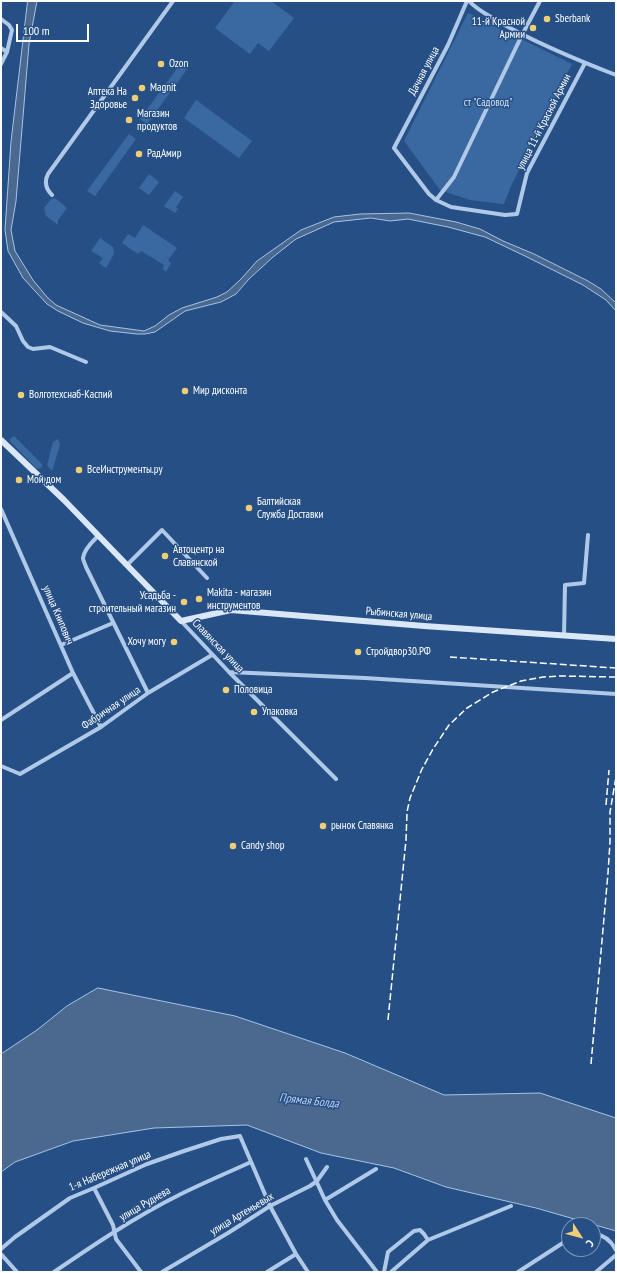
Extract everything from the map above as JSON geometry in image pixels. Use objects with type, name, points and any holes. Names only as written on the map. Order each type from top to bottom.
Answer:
[{"type":"main road","name":"Славянская улица","points":[[2,441],[64,500],[181,621]]},
{"type":"main road","name":"Рыбинская улица","points":[[181,621],[231,610],[424,626],[616,639]]},
{"type":"street","points":[[52,195],[46,186],[48,174],[173,1]]},
{"type":"street","points":[[468,1],[476,8],[522,35],[616,75]]},
{"type":"street","name":"Дачная улица","points":[[436,200],[429,194],[394,148],[448,45],[468,1]]},
{"type":"street","points":[[436,200],[454,177],[522,35],[540,1]]},
{"type":"street","points":[[1,19],[9,25],[12,30],[7,52],[1,64]]},
{"type":"street","points":[[1,48],[7,52]]},
{"type":"street","name":"улица 11-й Красной Армии","points":[[436,200],[451,207],[505,215],[517,214],[527,172],[585,63]]},
{"type":"street","points":[[1,312],[16,326],[23,341],[28,347],[33,349],[50,347],[86,362]]},
{"type":"street","name":"улица Книпович","points":[[1,509],[73,673],[101,727]]},
{"type":"street","points":[[127,565],[162,530],[207,578]]},
{"type":"street","points":[[564,636],[565,585],[584,583],[588,535]]},
{"type":"street","points":[[98,536],[86,550],[83,558],[112,623],[148,693]]},
{"type":"street","name":"Славянская улица","points":[[181,621],[212,655],[336,778]]},
{"type":"street","points":[[61,645],[112,623]]},
{"type":"street","name":"Фабричная улица","points":[[1,766],[20,774],[101,727],[148,693],[212,655]]},
{"type":"street","points":[[229,672],[380,679],[616,694]]},
{"type":"street","points":[[1,720],[73,673]]},
{"type":"street","name":"1-я Набережная улица","points":[[1,1249],[15,1237],[70,1198],[147,1164],[184,1151],[240,1136],[251,1162]]},
{"type":"street","points":[[306,1159],[325,1200],[377,1272]]},
{"type":"street","points":[[251,1162],[270,1206],[296,1254],[308,1272]]},
{"type":"street","name":"улица Руднева","points":[[54,1272],[115,1232],[179,1195],[251,1162]]},
{"type":"street","name":"улица Артемьевых","points":[[162,1272],[270,1206],[317,1181],[327,1167]]},
{"type":"street","points":[[325,1200],[376,1169]]},
{"type":"street","points":[[94,1188],[113,1225],[116,1239],[141,1272]]},
{"type":"street","points":[[391,1272],[428,1240],[511,1206]]},
{"type":"street","points":[[384,1272],[388,1252],[414,1231],[420,1230],[428,1240]]},
{"type":"street","points":[[601,1236],[607,1238],[613,1243],[616,1250]]},
{"type":"street","points":[[518,1272],[561,1245]]},
{"type":"street","points":[[1,1254],[17,1272]]},
{"type":"street","points":[[267,1272],[296,1254]]},
{"type":"street","points":[[596,1272],[616,1255]]},
{"type":"green space","points":[[235,1],[271,1],[294,18],[269,51],[258,43],[250,54],[215,28]]},
{"type":"green space","name":"ст \"Садовод\"","points":[[468,13],[572,64],[511,186],[504,204],[470,200],[440,190],[404,141]]},
{"type":"green space","points":[[181,63],[188,68],[147,124],[140,119]]},
{"type":"green space","points":[[196,100],[252,141],[239,158],[184,118]]},
{"type":"green space","points":[[129,134],[136,139],[95,196],[87,191]]},
{"type":"green space","points":[[149,174],[159,182],[149,195],[139,188]]},
{"type":"green space","points":[[175,191],[183,197],[176,207],[178,209],[175,213],[164,206]]},
{"type":"green space","points":[[55,198],[67,208],[58,220],[58,225],[46,216],[44,208],[51,199]]},
{"type":"green space","points":[[143,225],[177,248],[168,260],[171,263],[166,272],[163,269],[164,265],[141,251],[138,254],[122,243],[128,234],[135,238]]},
{"type":"green space","points":[[100,238],[113,247],[114,254],[106,268],[99,263],[103,258],[91,251]]},
{"type":"green space","points":[[14,436],[42,464],[42,467],[38,469],[36,468],[10,441],[10,439]]},
{"type":"green space","points":[[58,439],[60,445],[52,471],[47,465],[53,442]]},
{"type":"water","points":[[28,1],[37,1],[29,44],[16,201],[11,230],[15,251],[33,280],[47,297],[56,305],[100,325],[144,331],[155,326],[169,315],[182,308],[217,297],[227,292],[257,261],[301,230],[334,217],[360,214],[409,213],[456,222],[480,229],[503,241],[534,254],[601,289],[616,303],[616,311],[606,300],[583,285],[485,237],[448,227],[408,219],[390,221],[371,218],[334,222],[296,239],[249,279],[236,294],[221,302],[185,311],[155,332],[137,334],[110,331],[83,323],[58,311],[47,304],[23,278],[8,251],[5,230],[11,142]]},
{"type":"water","name":"Прямая Болда","points":[[98,988],[235,1016],[345,1053],[444,1095],[540,1093],[616,1118],[616,1231],[601,1227],[601,1217],[567,1217],[536,1208],[446,1187],[394,1168],[321,1153],[247,1125],[154,1128],[73,1141],[15,1162],[1,1172],[1,1054],[37,1030],[67,1006]]},
{"type":"railway","points":[[450,657],[616,668]]},
{"type":"railway","points":[[388,1020],[406,840],[407,812],[410,798],[422,769],[433,749],[449,725],[467,708],[493,692],[521,681],[543,677],[616,677]]},
{"type":"railway","points":[[606,805],[609,770]]},
{"type":"railway","points":[[591,1064],[608,873],[610,812],[616,777]]},
{"type":"place","name":"Sberbank","points":[[547,19]]},
{"type":"place","name":"11-й Красной Армии","points":[[533,28]]},
{"type":"place","name":"Ozon","points":[[161,64]]},
{"type":"place","name":"Magnit","points":[[142,88]]},
{"type":"place","name":"Аптека На Здоровье","points":[[135,98]]},
{"type":"place","name":"Магазин продуктов","points":[[129,120]]},
{"type":"place","name":"РадАмир","points":[[139,154]]},
{"type":"place","name":"Мир дисконта","points":[[185,391]]},
{"type":"place","name":"Волготехснаб-Каспий","points":[[21,395]]},
{"type":"place","name":"ВсеИнструменты.ру","points":[[79,470]]},
{"type":"place","name":"Мой дом","points":[[19,480]]},
{"type":"place","name":"Балтийская Служба Доставки","points":[[249,508]]},
{"type":"place","name":"Автоцентр на Славянской","points":[[165,556]]},
{"type":"place","name":"Makita - магазин инструментов","points":[[199,599]]},
{"type":"place","name":"Усадьба - строительный магазин","points":[[184,602]]},
{"type":"place","name":"Хочу могу","points":[[174,642]]},
{"type":"place","name":"Стройдвор30.РФ","points":[[358,652]]},
{"type":"place","name":"Половица","points":[[226,690]]},
{"type":"place","name":"Упаковка","points":[[254,712]]},
{"type":"place","name":"рынок Славянка","points":[[323,826]]},
{"type":"place","name":"Candy shop","points":[[233,846]]}]
